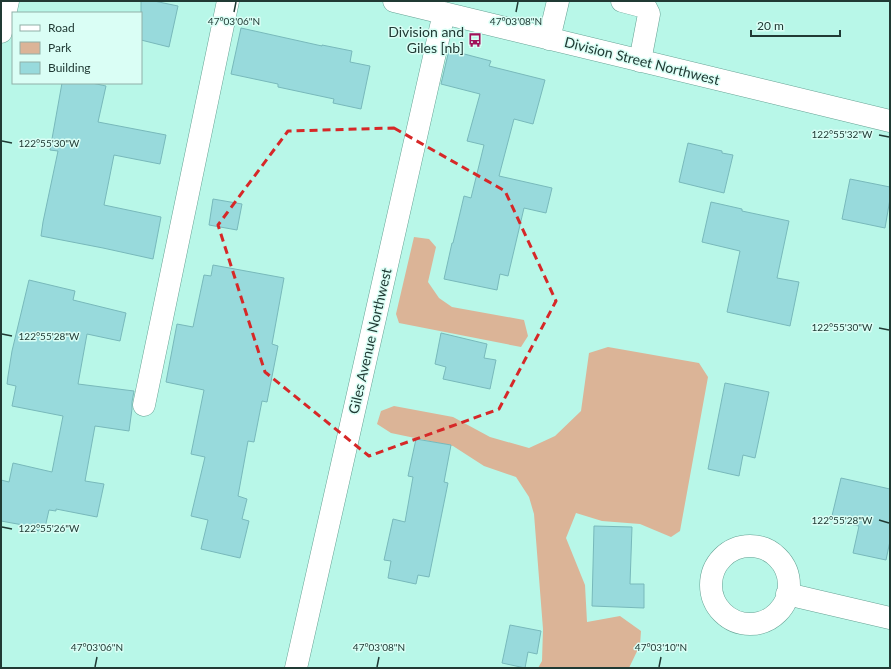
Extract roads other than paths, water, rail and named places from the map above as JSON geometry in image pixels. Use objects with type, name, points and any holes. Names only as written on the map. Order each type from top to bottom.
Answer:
[{"type":"street","points":[[1,32],[8,1]]},
{"type":"street","points":[[144,405],[228,1]]},
{"type":"street","name":"Division Street Northwest","points":[[394,1],[890,121]]},
{"type":"street","points":[[549,39],[558,1]]},
{"type":"street","points":[[622,1],[646,8],[649,14],[640,61]]},
{"type":"street","name":"Giles Avenue Northwest","points":[[296,668],[444,13]]},
{"type":"street","points":[[788,594],[890,618]]},
{"type":"place","name":"Division and Giles [nb]","points":[[475,40]]}]
